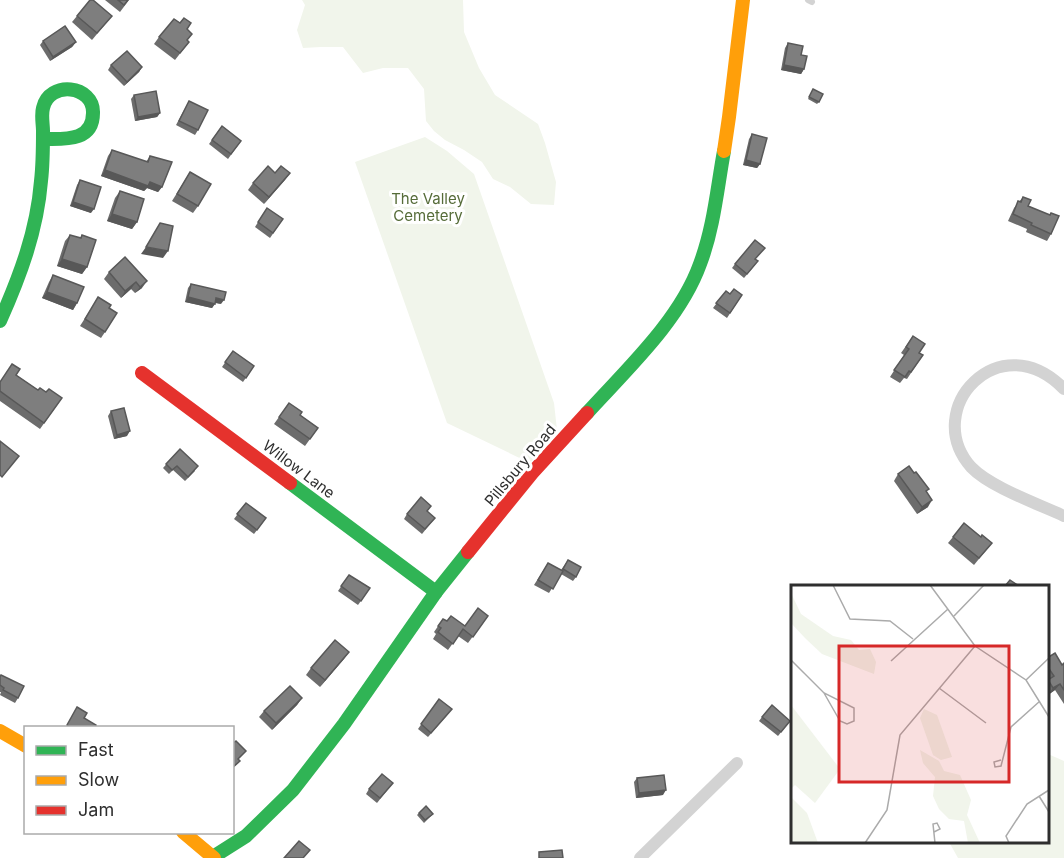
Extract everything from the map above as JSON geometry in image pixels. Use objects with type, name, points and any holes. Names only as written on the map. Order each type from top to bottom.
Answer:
[{"type":"street","name":"Pillsbury Road","points":[[185,834],[214,858],[246,836],[293,790],[344,724],[436,592],[532,473],[654,339],[683,299],[700,265],[711,229],[729,117],[742,0]]},
{"type":"street","points":[[0,321],[17,282],[32,236],[45,139]]},
{"type":"street","points":[[1064,389],[1037,369],[1012,364],[1000,367],[988,371],[969,387],[961,398],[955,422],[959,447],[973,469],[993,484],[1064,516]]},
{"type":"street","name":"Willow Lane","points":[[142,373],[436,592]]},
{"type":"street","points":[[0,731],[24,745]]},
{"type":"street","points":[[640,858],[737,763]]},
{"type":"green space","points":[[302,0],[463,0],[464,32],[479,68],[495,95],[538,124],[556,182],[554,205],[531,204],[510,187],[493,179],[482,162],[434,131],[426,121],[424,89],[408,68],[383,68],[363,73],[343,47],[303,48],[297,30],[305,5]]},
{"type":"green space","name":"The Valley Cemetery","points":[[425,137],[447,151],[474,174],[554,403],[557,430],[530,463],[447,423],[355,162]]},
{"type":"green space","points":[[1049,754],[1064,761],[1064,858],[958,858],[950,843],[1049,843]]},
{"type":"building","points":[[90,0],[112,16],[97,33],[77,16]]},
{"type":"building","points":[[118,0],[128,0],[124,5]]},
{"type":"building","points":[[184,18],[191,23],[187,29],[192,34],[180,53],[159,37],[174,19],[180,23]]},
{"type":"building","points":[[65,26],[76,42],[53,57],[43,41]]},
{"type":"building","points":[[788,43],[803,46],[801,55],[807,56],[804,69],[784,65]]},
{"type":"building","points":[[127,51],[142,67],[127,82],[111,65]]},
{"type":"building","points":[[813,89],[823,94],[819,102],[809,97]]},
{"type":"building","points":[[156,91],[160,113],[138,117],[134,95]]},
{"type":"building","points":[[189,101],[208,110],[198,130],[179,121]]},
{"type":"building","points":[[222,126],[241,141],[231,154],[212,140]]},
{"type":"building","points":[[752,134],[767,138],[760,164],[746,160]]},
{"type":"building","points":[[112,150],[148,162],[150,156],[172,162],[162,187],[150,182],[148,186],[105,170]]},
{"type":"building","points":[[268,166],[275,173],[281,166],[290,173],[269,197],[253,183]]},
{"type":"building","points":[[190,172],[211,184],[198,206],[177,194]]},
{"type":"building","points":[[80,180],[101,187],[94,209],[73,202]]},
{"type":"building","points":[[120,191],[144,199],[137,222],[112,214]]},
{"type":"building","points":[[1023,197],[1031,200],[1028,206],[1050,215],[1051,213],[1059,216],[1051,234],[1013,214],[1018,201],[1021,202]]},
{"type":"building","points":[[267,208],[283,219],[273,233],[258,222]]},
{"type":"building","points":[[160,223],[173,226],[168,251],[146,247]]},
{"type":"building","points":[[70,235],[81,238],[82,235],[96,240],[87,267],[62,259]]},
{"type":"building","points":[[755,240],[765,248],[755,259],[758,261],[747,274],[735,264]]},
{"type":"building","points":[[125,257],[147,281],[140,287],[136,282],[125,291],[109,272]]},
{"type":"building","points":[[53,275],[84,287],[77,303],[47,292]]},
{"type":"building","points":[[191,284],[226,292],[224,300],[216,298],[215,304],[188,297]]},
{"type":"building","points":[[734,289],[742,295],[730,313],[716,303],[726,291],[730,294]]},
{"type":"building","points":[[98,297],[111,305],[109,308],[117,313],[105,332],[85,319]]},
{"type":"building","points":[[913,336],[925,344],[919,353],[923,355],[905,377],[894,370],[909,349],[906,347]]},
{"type":"building","points":[[233,351],[254,366],[246,378],[225,362]]},
{"type":"building","points":[[12,364],[20,369],[16,375],[38,390],[40,388],[46,392],[49,389],[62,398],[44,423],[0,391],[0,382]]},
{"type":"building","points":[[289,403],[302,412],[300,415],[318,428],[310,439],[279,417]]},
{"type":"building","points":[[124,408],[130,431],[117,435],[111,411]]},
{"type":"building","points":[[0,441],[19,456],[2,477],[0,475]]},
{"type":"building","points":[[180,449],[198,466],[188,477],[177,466],[172,470],[166,464]]},
{"type":"building","points":[[909,466],[929,489],[926,491],[932,500],[922,507],[898,474]]},
{"type":"building","points":[[421,497],[431,506],[427,511],[435,518],[425,529],[407,514]]},
{"type":"building","points":[[246,503],[266,518],[257,530],[237,514]]},
{"type":"building","points":[[964,523],[992,543],[979,558],[953,537]]},
{"type":"building","points":[[568,560],[581,567],[576,577],[563,569]]},
{"type":"building","points":[[548,563],[563,571],[553,589],[538,580]]},
{"type":"building","points":[[349,575],[370,588],[361,601],[341,586]]},
{"type":"building","points":[[1010,580],[1018,585],[1006,585]]},
{"type":"building","points":[[478,608],[488,616],[473,637],[463,629],[453,644],[438,632],[441,628],[438,626],[443,619],[447,621],[451,616],[465,626]]},
{"type":"building","points":[[335,640],[349,652],[325,680],[311,668]]},
{"type":"building","points":[[1055,653],[1062,665],[1064,663],[1064,690],[1060,684],[1053,688],[1049,682],[1054,676],[1049,669],[1049,657]]},
{"type":"building","points":[[1,675],[24,686],[18,698],[3,690],[4,688],[0,685]]},
{"type":"building","points":[[290,686],[302,698],[276,723],[264,711]]},
{"type":"building","points":[[439,699],[452,709],[431,733],[421,724]]},
{"type":"building","points":[[772,705],[790,721],[781,732],[762,717]]},
{"type":"building","points":[[77,707],[87,713],[84,718],[96,725],[68,726]]},
{"type":"building","points":[[236,741],[246,751],[234,766],[234,742]]},
{"type":"building","points":[[382,774],[393,783],[380,798],[369,789]]},
{"type":"building","points":[[664,775],[666,790],[639,793],[637,778]]},
{"type":"building","points":[[426,806],[433,814],[425,820],[419,813]]},
{"type":"building","points":[[299,841],[310,850],[303,858],[284,858]]},
{"type":"building","points":[[562,850],[563,858],[539,858],[539,852]]},
{"type":"traffic: fast","points":[[0,321],[21,270],[36,218],[42,168],[43,108],[53,93],[62,90],[71,90],[86,96],[93,113],[88,129],[76,137],[44,139]]},
{"type":"traffic: fast","points":[[587,413],[651,343],[680,305],[691,285],[709,236],[724,151]]},
{"type":"traffic: fast","points":[[290,483],[436,592]]},
{"type":"traffic: fast","points":[[213,857],[246,836],[293,790],[344,724],[436,592],[468,552]]},
{"type":"traffic: slow","points":[[724,151],[743,0]]},
{"type":"traffic: slow","points":[[0,731],[24,745]]},
{"type":"traffic: slow","points":[[185,834],[214,858]]},
{"type":"traffic: jam","points":[[142,373],[290,483]]},
{"type":"traffic: jam","points":[[468,552],[532,473],[587,413]]}]
